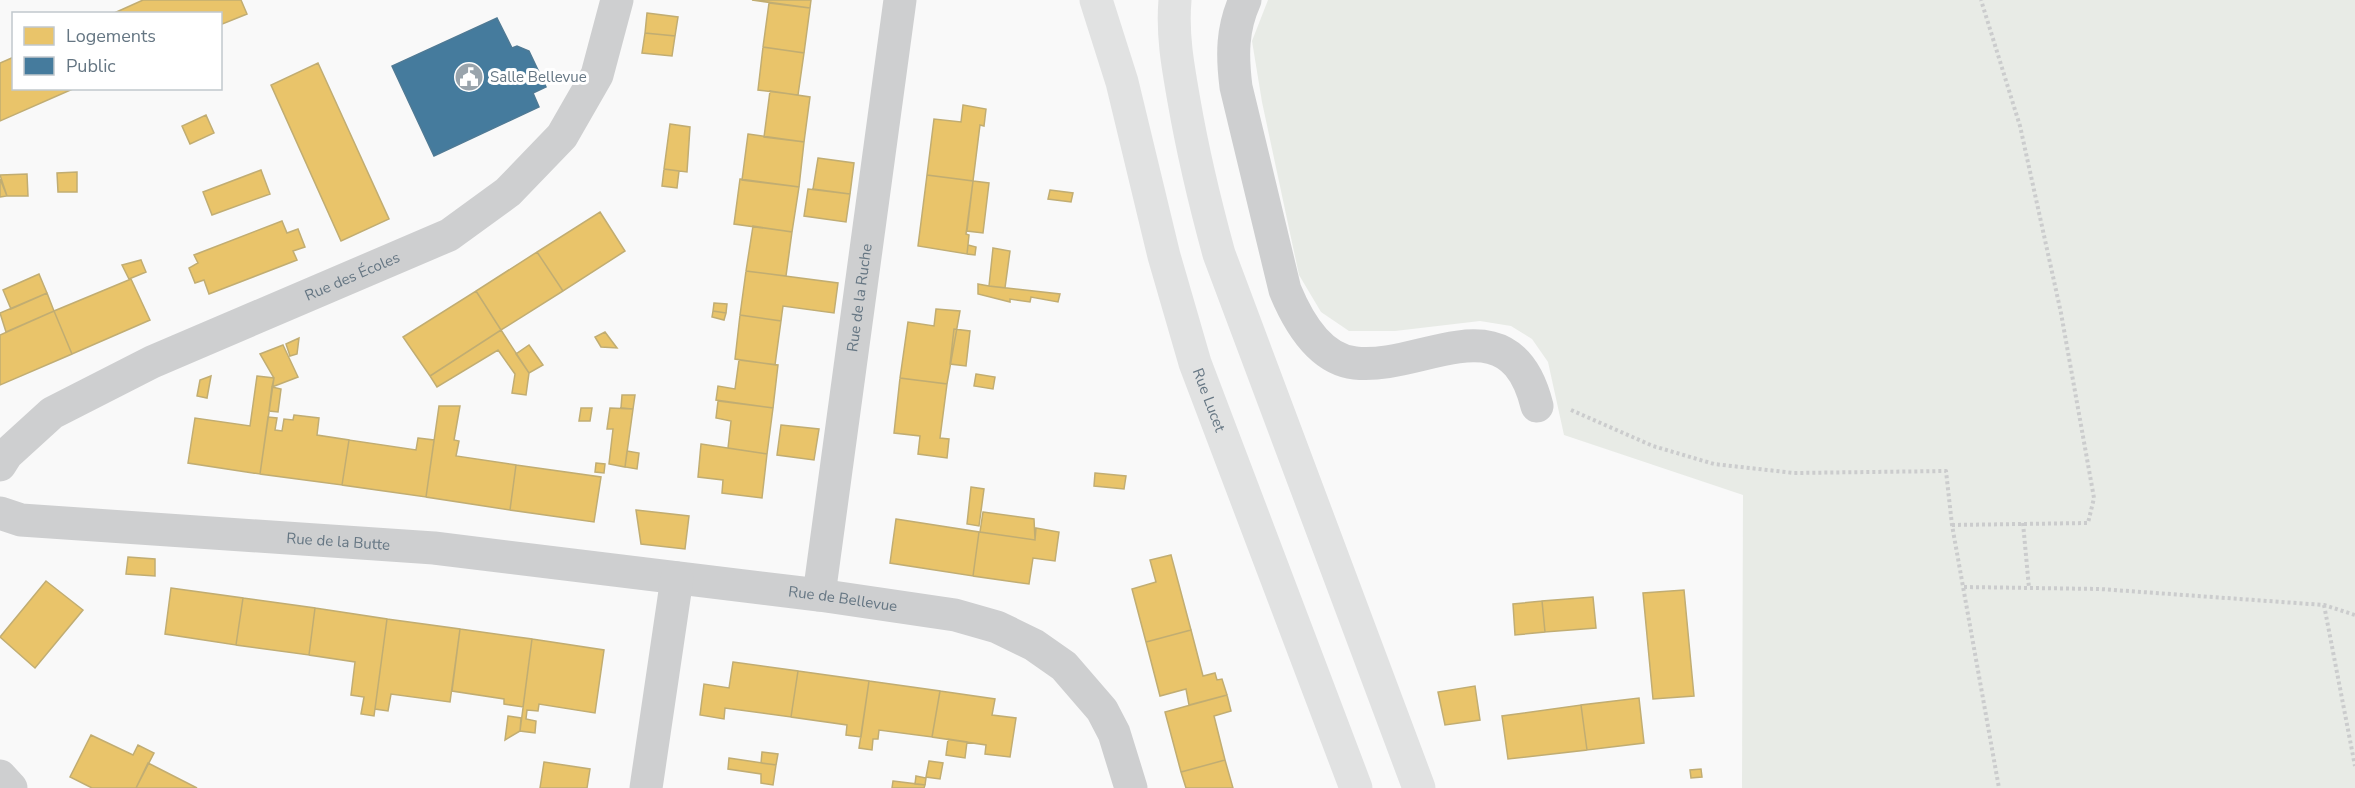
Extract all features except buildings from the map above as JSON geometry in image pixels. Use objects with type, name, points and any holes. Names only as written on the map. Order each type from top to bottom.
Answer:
[{"type":"main road","name":"Rue Lucet","points":[[1096,0],[1122,82],[1164,256],[1195,363],[1356,788]]},
{"type":"main road","points":[[1174,0],[1175,54],[1196,171],[1219,254],[1419,788]]},
{"type":"street","name":"Rue des Écoles","points":[[0,465],[7,454],[52,413],[152,362],[449,235],[508,192],[562,136],[597,75],[617,0]]},
{"type":"street","name":"Rue de la Ruche","points":[[819,595],[900,0]]},
{"type":"street","points":[[1245,0],[1234,29],[1232,57],[1236,87],[1285,290],[1294,312],[1310,336],[1332,353],[1353,363],[1380,363],[1464,346],[1487,348],[1509,356],[1524,370],[1533,394]]},
{"type":"street","name":"Rue de la Butte","points":[[0,513],[21,520],[434,548],[677,578]]},
{"type":"street","name":"Rue de Bellevue","points":[[677,578],[819,595],[956,615],[997,627],[1034,645],[1064,666],[1102,710],[1114,733],[1131,788]]},
{"type":"street","points":[[646,788],[677,578]]},
{"type":"street","points":[[0,776],[11,788]]},
{"type":"path","points":[[1952,525],[2088,523],[2094,498],[2061,314],[2020,126],[1981,0]]},
{"type":"path","points":[[1533,394],[1653,446],[1714,464],[1794,472],[1946,471],[1952,525],[1999,788]]},
{"type":"path","points":[[2024,523],[2030,588]]},
{"type":"path","points":[[1964,587],[2100,589],[2324,605],[2355,615]]},
{"type":"path","points":[[2324,605],[2355,766]]},
{"type":"shaded area","points":[[1268,0],[2355,0],[2355,788],[1742,788],[1743,495],[1564,435],[1548,362],[1532,339],[1511,326],[1480,321],[1395,331],[1349,331],[1321,312],[1299,275],[1262,102],[1252,41]]},
{"type":"place","name":"Salle Bellevue","points":[[469,77]]}]
